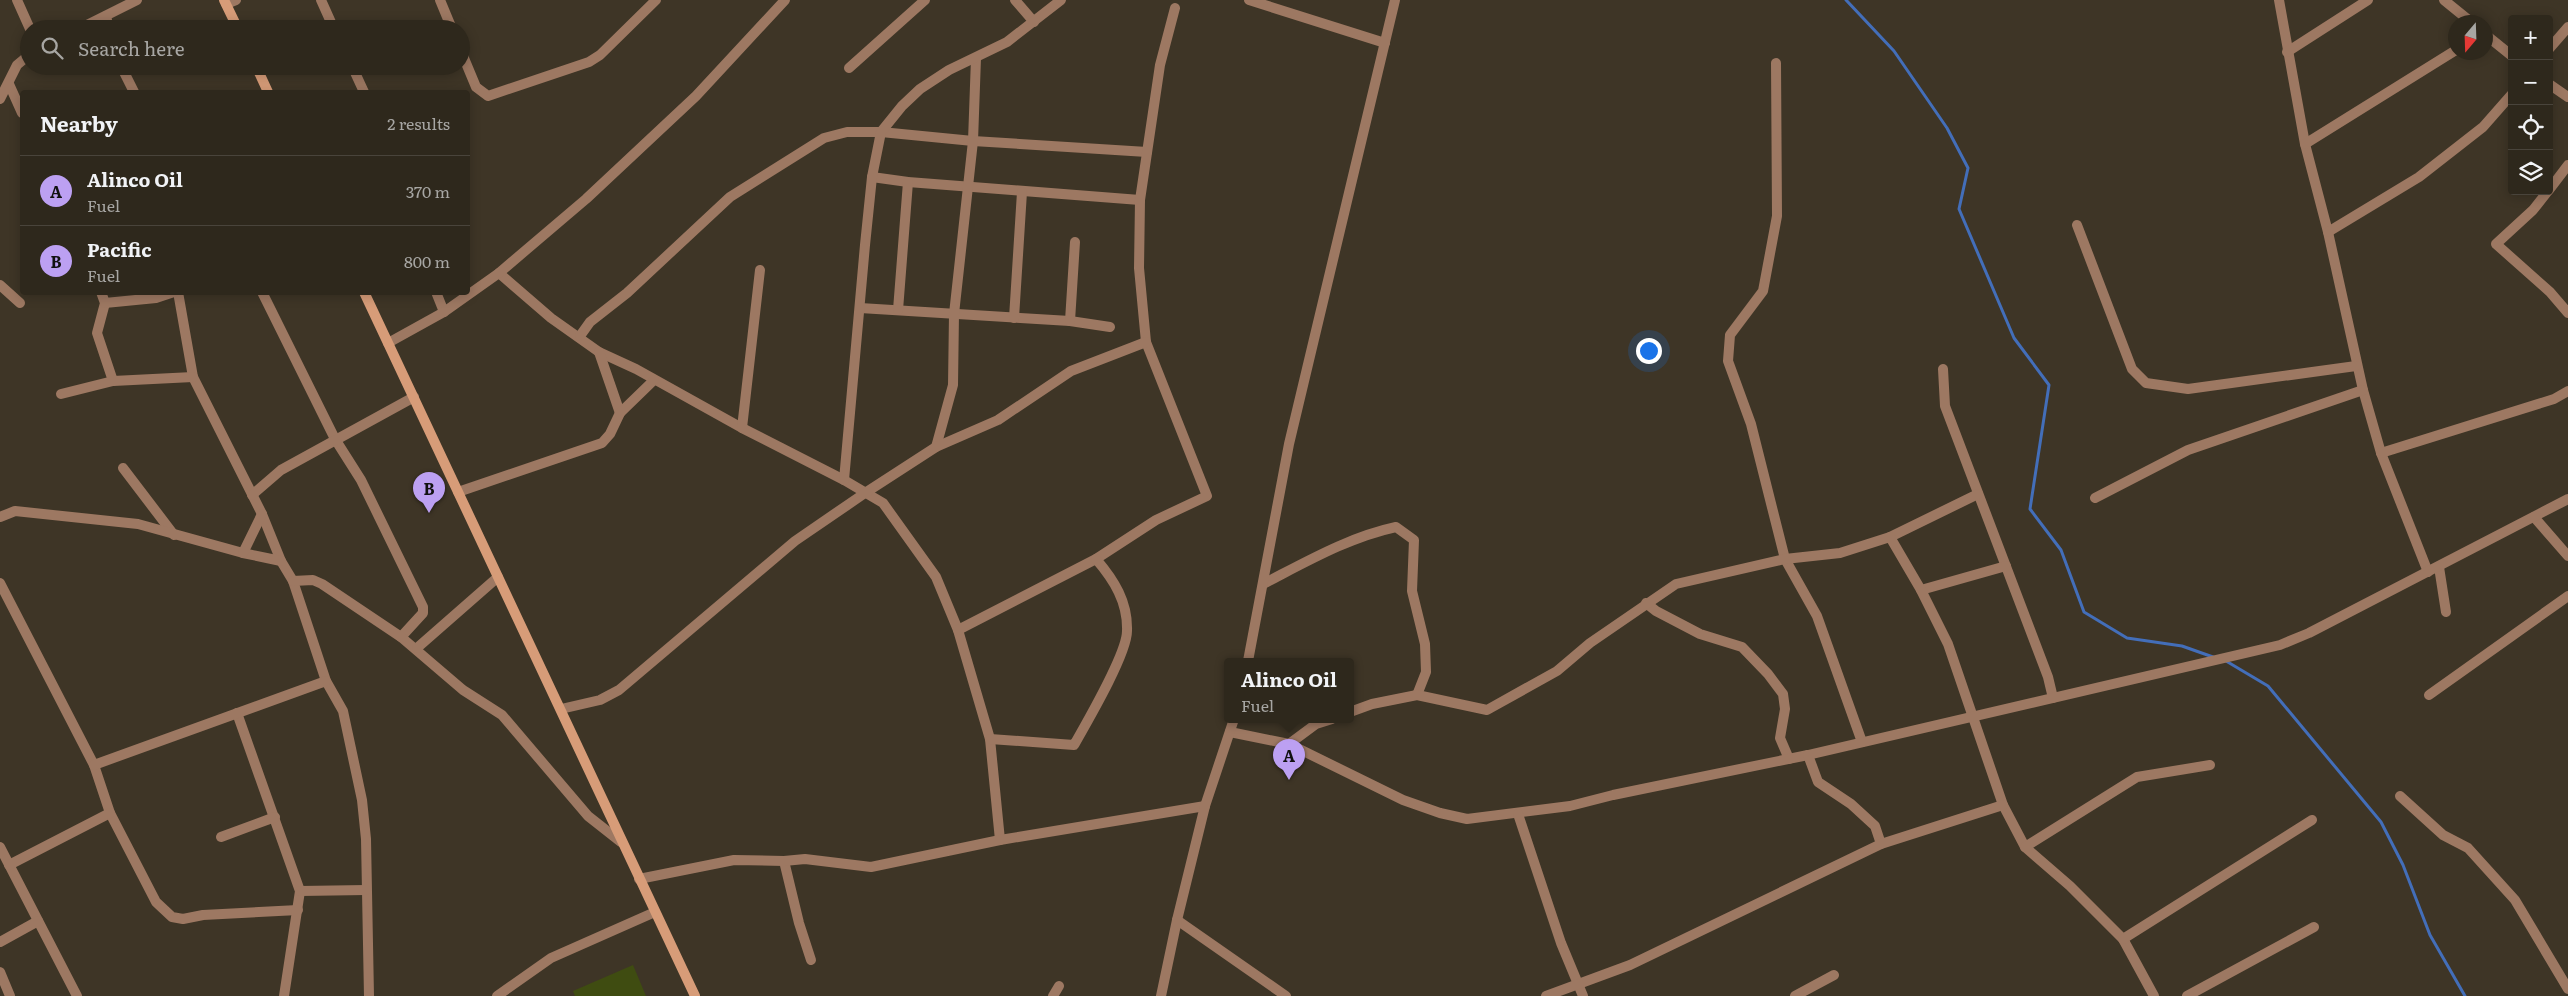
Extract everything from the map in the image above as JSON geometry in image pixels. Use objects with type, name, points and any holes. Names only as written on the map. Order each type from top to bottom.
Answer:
[{"type":"main road","points":[[229,1],[235,20]]},
{"type":"main road","points":[[260,75],[267,90]]},
{"type":"main road","points":[[365,295],[561,709],[621,842],[696,996]]},
{"type":"street","points":[[17,0],[26,20]]},
{"type":"street","points":[[98,20],[136,0]]},
{"type":"street","points":[[321,0],[330,20]]},
{"type":"street","points":[[440,0],[448,20]]},
{"type":"street","points":[[470,73],[476,87],[488,96],[589,62],[600,55],[656,0]]},
{"type":"street","points":[[470,294],[499,273],[586,199],[696,96],[786,0]]},
{"type":"street","points":[[849,68],[924,0]]},
{"type":"street","points":[[1015,0],[1034,22]]},
{"type":"street","points":[[844,480],[872,178],[881,132],[898,110],[920,89],[949,70],[1007,42],[1061,0]]},
{"type":"street","points":[[1248,0],[1385,43]]},
{"type":"street","points":[[1249,658],[1289,444],[1395,0]]},
{"type":"street","points":[[2279,0],[2305,144],[2328,232],[2362,390],[2381,453],[2428,572]]},
{"type":"street","points":[[2287,52],[2368,0]]},
{"type":"street","points":[[2444,0],[2462,15]]},
{"type":"street","points":[[958,630],[1096,559],[1156,520],[1207,496],[1146,342],[1138,268],[1140,200],[1160,65],[1175,8]]},
{"type":"street","points":[[106,16],[107,20]]},
{"type":"street","points":[[2553,44],[2568,27]]},
{"type":"street","points":[[2493,40],[2508,53]]},
{"type":"street","points":[[2305,144],[2448,55]]},
{"type":"street","points":[[936,447],[953,385],[954,314],[973,141],[976,58]]},
{"type":"street","points":[[0,99],[20,62]]},
{"type":"street","points":[[1776,63],[1777,216],[1763,291],[1730,335],[1728,361],[1751,424],[1785,559],[1817,616],[1862,742]]},
{"type":"street","points":[[126,75],[133,90]]},
{"type":"street","points":[[356,75],[363,90]]},
{"type":"street","points":[[9,84],[20,109]]},
{"type":"street","points":[[2553,87],[2568,97]]},
{"type":"street","points":[[2328,232],[2419,177],[2483,127],[2508,99]]},
{"type":"street","points":[[580,336],[590,322],[627,293],[730,197],[824,138],[847,132],[881,132],[973,141],[1147,152]]},
{"type":"street","points":[[2553,185],[2568,165]]},
{"type":"street","points":[[872,178],[1022,192],[1140,200]]},
{"type":"street","points":[[898,310],[908,182]]},
{"type":"street","points":[[1014,318],[1022,192]]},
{"type":"street","points":[[2545,195],[2533,210],[2496,244],[2550,292],[2568,313]]},
{"type":"street","points":[[2078,225],[2132,369],[2146,383],[2188,389],[2356,366]]},
{"type":"street","points":[[1070,321],[1075,242]]},
{"type":"street","points":[[742,428],[760,270]]},
{"type":"street","points":[[499,273],[552,318],[580,336],[599,352],[844,480],[887,509],[936,577],[958,630],[990,739],[1000,840]]},
{"type":"street","points":[[0,286],[20,304]]},
{"type":"street","points":[[103,295],[105,303],[97,333],[113,381]]},
{"type":"street","points":[[105,303],[156,298],[165,295]]},
{"type":"street","points":[[178,295],[192,377],[262,514],[281,560],[293,580],[326,681],[343,711],[362,800],[369,996]]},
{"type":"street","points":[[263,295],[335,439],[361,480],[423,607],[423,613],[401,636]]},
{"type":"street","points":[[437,295],[444,312]]},
{"type":"street","points":[[388,343],[444,312],[468,295]]},
{"type":"street","points":[[860,308],[1070,321],[1110,327]]},
{"type":"street","points":[[561,709],[600,700],[619,690],[795,541],[936,447],[998,420],[1071,371],[1146,342]]},
{"type":"street","points":[[599,352],[620,413]]},
{"type":"street","points":[[1943,369],[1945,406],[2048,677],[2053,698]]},
{"type":"street","points":[[61,394],[113,381],[192,377]]},
{"type":"street","points":[[458,492],[602,443],[610,434],[620,413],[654,380]]},
{"type":"street","points":[[2095,498],[2188,450],[2362,390]]},
{"type":"street","points":[[2381,453],[2554,399],[2568,391]]},
{"type":"street","points":[[252,495],[281,470],[414,397]]},
{"type":"street","points":[[124,468],[174,535]]},
{"type":"street","points":[[1354,711],[1372,704],[1417,695],[1487,710],[1557,671],[1590,643],[1676,584],[1785,559],[1840,553],[1890,537],[1978,494]]},
{"type":"street","points":[[1230,732],[1288,744],[1403,800],[1440,813],[1467,819],[1570,806],[1613,794],[1808,755],[1973,718],[2280,646],[2309,634],[2568,499]]},
{"type":"street","points":[[0,517],[8,512],[23,511],[138,524],[243,553],[281,560]]},
{"type":"street","points":[[243,553],[262,514]]},
{"type":"street","points":[[2534,517],[2568,556]]},
{"type":"street","points":[[1263,584],[1333,549],[1374,532],[1396,527],[1414,540],[1412,591],[1425,644],[1426,672],[1417,695]]},
{"type":"street","points":[[1890,537],[1921,590],[1948,644],[2002,805],[2025,847],[2070,886],[2123,939],[2154,996]]},
{"type":"street","points":[[990,739],[1074,745],[1118,660],[1128,632],[1124,602],[1112,578],[1096,559]]},
{"type":"street","points":[[1921,590],[2006,566]]},
{"type":"street","points":[[2439,567],[2446,612]]},
{"type":"street","points":[[417,648],[498,577]]},
{"type":"street","points":[[293,580],[313,580],[322,584],[401,636],[463,690],[502,715],[588,816],[621,842]]},
{"type":"street","points":[[0,583],[94,765],[110,813],[156,902],[172,917],[183,919],[203,915],[298,910]]},
{"type":"street","points":[[2429,695],[2568,596]]},
{"type":"street","points":[[1646,603],[1656,611],[1700,634],[1742,647],[1768,674],[1783,694],[1785,709],[1780,738],[1788,759]]},
{"type":"street","points":[[94,765],[326,681]]},
{"type":"street","points":[[237,713],[300,891],[284,996]]},
{"type":"street","points":[[1161,996],[1177,920],[1205,806],[1233,723]]},
{"type":"street","points":[[1288,744],[1319,723]]},
{"type":"street","points":[[1808,755],[1818,782],[1851,804],[1876,826],[1881,844]]},
{"type":"street","points":[[2025,847],[2137,777],[2210,765]]},
{"type":"street","points":[[2400,796],[2443,836],[2468,848],[2515,900],[2568,989]]},
{"type":"street","points":[[1546,996],[1638,961],[1881,844],[2002,805]]},
{"type":"street","points":[[639,879],[734,860],[784,861],[805,859],[871,867],[1000,840],[1205,806]]},
{"type":"street","points":[[10,865],[110,813]]},
{"type":"street","points":[[1518,814],[1561,943],[1583,996]]},
{"type":"street","points":[[221,837],[275,817]]},
{"type":"street","points":[[2123,939],[2312,820]]},
{"type":"street","points":[[0,847],[77,996]]},
{"type":"street","points":[[784,861],[799,923],[812,960]]},
{"type":"street","points":[[300,891],[366,890]]},
{"type":"street","points":[[498,996],[551,958],[655,912]]},
{"type":"street","points":[[1177,920],[1286,996]]},
{"type":"street","points":[[0,942],[38,921]]},
{"type":"street","points":[[2187,996],[2314,927]]},
{"type":"street","points":[[0,972],[10,996]]},
{"type":"street","points":[[1796,996],[1834,975]]},
{"type":"street","points":[[1053,996],[1059,986]]},
{"type":"green space","points":[[633,965],[646,996],[575,996],[573,991]]},
{"type":"waterway","points":[[1846,0],[1894,51],[1947,128],[1968,168],[1959,209],[2014,338],[2049,385],[2030,509],[2061,550],[2084,612],[2127,638],[2182,646],[2213,657]]},
{"type":"waterway","points":[[2226,661],[2268,686],[2381,822],[2403,865],[2430,935],[2465,996]]},
{"type":"place","name":"Pacific","points":[[429,513]]},
{"type":"place","name":"Alinco Oil","points":[[1289,780]]}]
